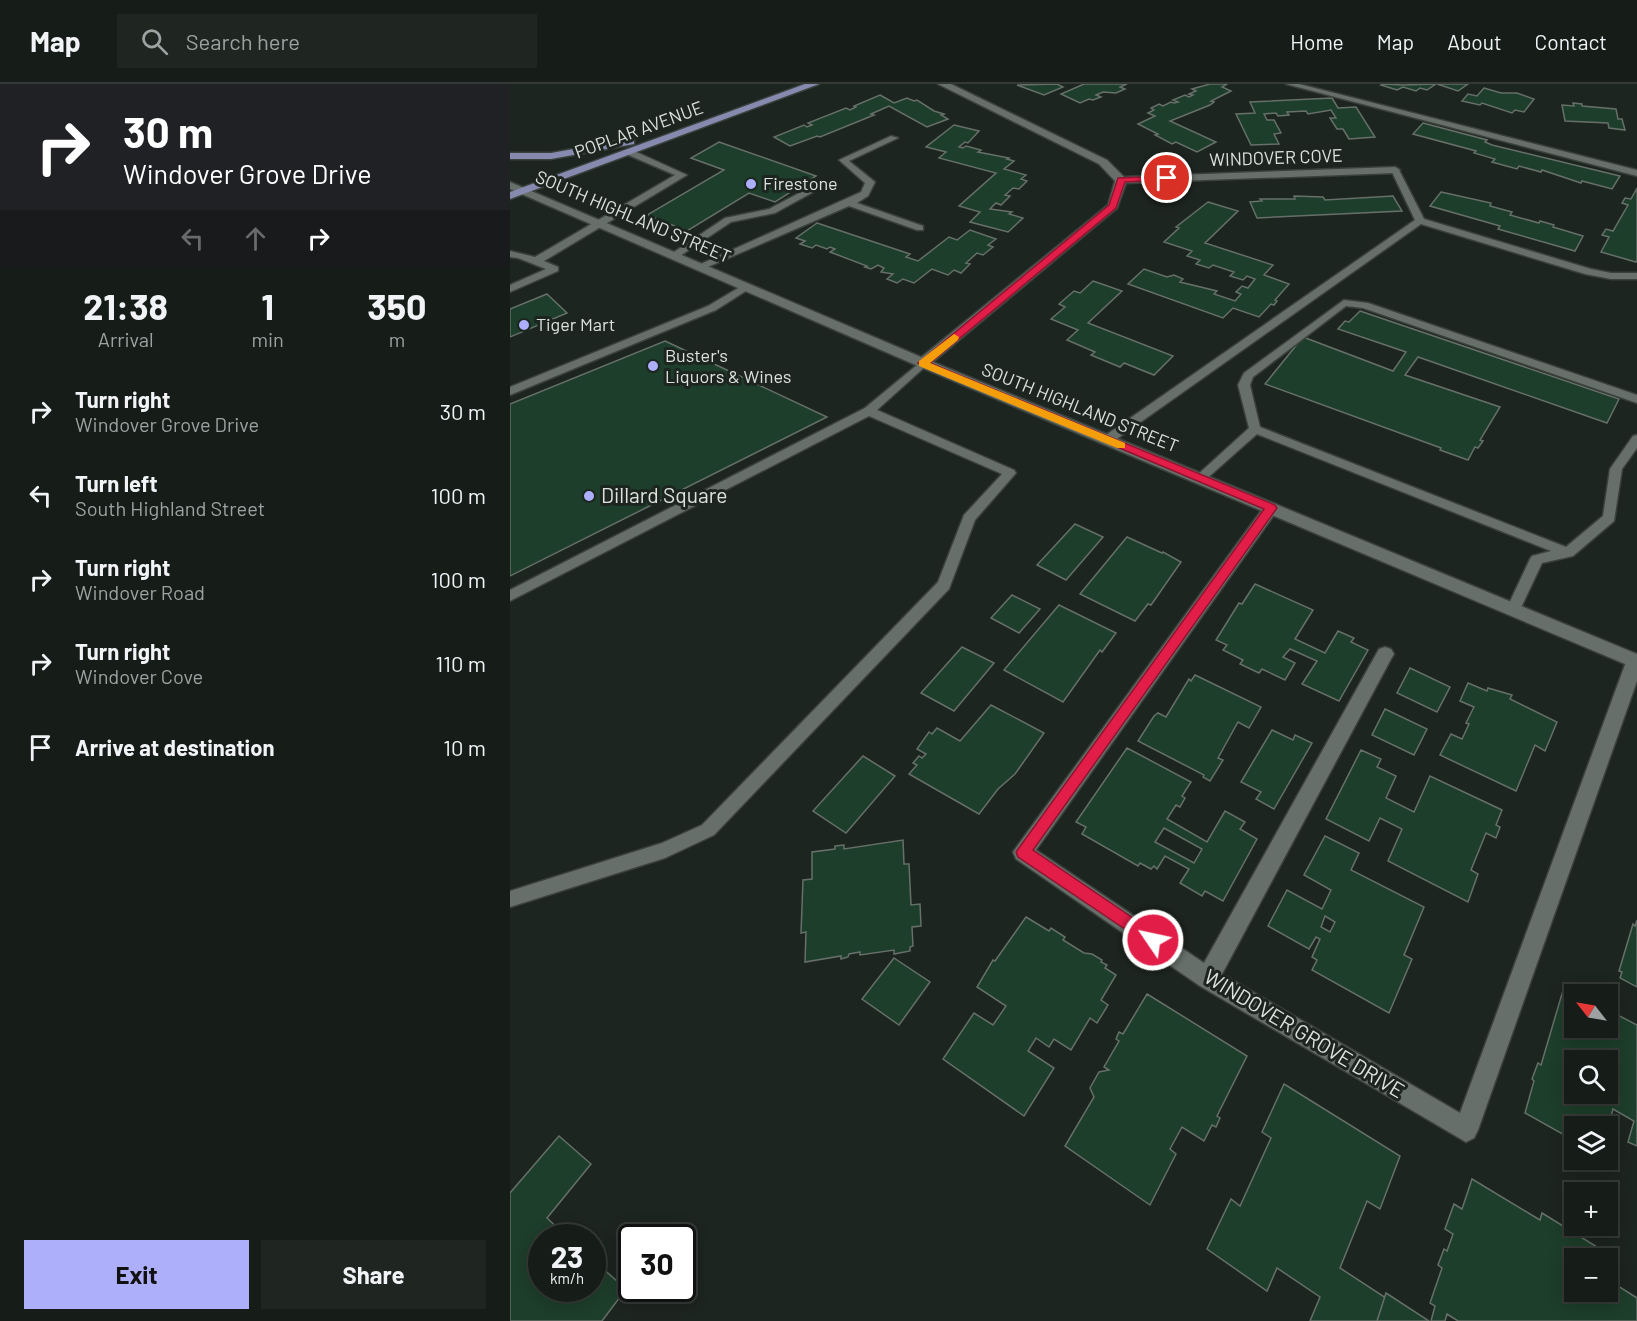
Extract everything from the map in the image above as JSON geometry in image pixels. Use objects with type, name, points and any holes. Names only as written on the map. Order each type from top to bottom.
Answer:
[{"type":"main road","name":"POPLAR AVENUE","points":[[517,194],[814,84]]},
{"type":"main road","points":[[510,156],[569,153],[697,127]]},
{"type":"street","points":[[923,363],[1113,206],[1121,180],[1103,162],[944,84]]},
{"type":"street","name":"WINDOVER COVE","points":[[1121,180],[1395,170]]},
{"type":"street","name":"SOUTH HIGHLAND STREET","points":[[510,185],[517,194],[601,224],[923,363],[1636,660]]},
{"type":"street","name":"WINDOVER GROVE DRIVE","points":[[1271,508],[1023,852],[1208,978],[1466,1130],[1636,660]]},
{"type":"street","points":[[1208,978],[1385,654]]},
{"type":"lane","points":[[1290,84],[1637,173]]},
{"type":"lane","points":[[699,267],[866,194],[870,182],[843,160],[894,138]]},
{"type":"lane","points":[[536,261],[682,175],[629,152]]},
{"type":"lane","points":[[1395,170],[1420,221],[1589,272],[1611,276],[1637,276]]},
{"type":"lane","points":[[673,256],[728,220],[772,210],[821,185]]},
{"type":"lane","points":[[849,203],[920,228]]},
{"type":"lane","points":[[1107,440],[1181,386],[1312,299],[1420,221]]},
{"type":"lane","points":[[510,254],[520,255],[554,269],[510,289]]},
{"type":"lane","points":[[510,391],[712,308],[745,287]]},
{"type":"lane","points":[[1255,429],[1244,385],[1248,375],[1344,303],[1364,305],[1637,399]]},
{"type":"lane","points":[[510,596],[869,411],[923,363]]},
{"type":"lane","points":[[510,899],[665,849],[708,830],[944,585],[969,518],[1010,472],[869,411]]},
{"type":"lane","points":[[1200,478],[1255,429]]},
{"type":"lane","points":[[1255,429],[1568,553]]},
{"type":"lane","points":[[1513,610],[1537,559],[1568,553],[1609,518],[1616,469],[1637,439]]},
{"type":"building","points":[[1057,84],[1063,87],[1044,95],[1017,85]]},
{"type":"building","points":[[1084,84],[1127,84],[1120,87],[1125,89],[1116,93],[1103,92],[1096,95],[1101,97],[1080,103],[1061,94]]},
{"type":"building","points":[[1210,84],[1227,84],[1222,87],[1231,91],[1211,101],[1214,102],[1210,105],[1170,121],[1216,142],[1197,152],[1176,142],[1172,144],[1138,124],[1155,116],[1148,113],[1154,110],[1151,108],[1159,104],[1163,106],[1171,102],[1178,102],[1173,100],[1185,95],[1189,97],[1193,95],[1189,94],[1196,91],[1192,89]]},
{"type":"building","points":[[1436,84],[1427,90],[1420,88],[1416,91],[1403,87],[1397,90],[1381,85]]},
{"type":"building","points":[[1437,84],[1468,84],[1458,91]]},
{"type":"building","points":[[1484,88],[1501,93],[1517,93],[1534,99],[1524,112],[1515,110],[1512,113],[1482,103],[1480,105],[1462,101],[1468,94],[1477,96]]},
{"type":"building","points":[[880,95],[894,103],[907,98],[917,100],[934,111],[944,114],[941,115],[948,119],[927,127],[889,106],[871,114],[874,115],[820,137],[817,136],[790,146],[774,137],[804,125],[807,127],[812,125],[808,123],[846,108],[850,110]]},
{"type":"building","points":[[1332,98],[1338,108],[1356,107],[1375,137],[1349,139],[1343,129],[1337,129],[1330,118],[1336,118],[1331,110],[1308,114],[1306,111],[1287,112],[1289,115],[1264,114],[1267,120],[1274,120],[1281,133],[1274,134],[1279,144],[1251,145],[1236,114],[1255,113],[1250,102]]},
{"type":"building","points":[[1573,103],[1616,109],[1618,119],[1622,119],[1625,130],[1609,128],[1608,123],[1565,121],[1562,105],[1574,106]]},
{"type":"building","points":[[1423,123],[1487,140],[1485,142],[1492,145],[1620,176],[1612,189],[1582,181],[1581,183],[1542,170],[1541,172],[1519,166],[1517,169],[1492,162],[1495,159],[1474,153],[1476,151],[1413,134]]},
{"type":"building","points":[[954,125],[979,131],[968,143],[965,142],[959,147],[966,146],[981,150],[978,152],[1009,158],[1007,159],[1014,161],[1004,169],[1026,175],[1021,179],[1027,181],[1019,189],[1013,188],[1005,195],[1010,196],[1001,205],[996,203],[990,209],[1012,212],[1009,214],[1023,218],[1008,232],[970,222],[980,212],[959,206],[996,173],[939,158],[946,152],[926,147]]},
{"type":"building","name":"Firestone","points":[[719,142],[816,176],[775,202],[749,193],[687,231],[647,215],[724,170],[691,158]]},
{"type":"building","points":[[1637,188],[1636,262],[1601,252],[1609,237],[1602,235],[1606,229],[1613,231],[1628,205],[1622,203],[1625,198],[1631,199]]},
{"type":"building","points":[[1441,192],[1491,203],[1490,206],[1512,212],[1510,215],[1554,225],[1553,227],[1583,236],[1575,251],[1498,229],[1500,226],[1430,206]]},
{"type":"building","points":[[1294,196],[1323,197],[1325,200],[1393,196],[1402,211],[1257,218],[1250,202],[1262,201],[1260,199],[1295,199]]},
{"type":"building","points":[[1208,202],[1238,211],[1205,243],[1273,265],[1264,275],[1289,284],[1275,300],[1277,301],[1274,305],[1271,304],[1259,317],[1233,308],[1223,318],[1128,284],[1144,269],[1167,277],[1174,275],[1183,279],[1180,282],[1217,291],[1214,294],[1235,301],[1241,294],[1236,292],[1242,286],[1248,288],[1255,279],[1247,276],[1243,280],[1230,276],[1234,272],[1213,265],[1209,268],[1196,264],[1200,260],[1187,256],[1192,251],[1164,242],[1179,228],[1176,227]]},
{"type":"building","points":[[817,223],[910,254],[906,257],[918,261],[949,237],[957,240],[970,230],[996,239],[988,245],[993,247],[983,255],[977,253],[966,263],[970,264],[961,273],[954,270],[948,275],[932,269],[914,283],[903,279],[897,283],[887,279],[893,274],[881,272],[884,268],[878,265],[871,269],[830,252],[835,249],[830,247],[827,249],[816,245],[812,248],[800,244],[805,241],[796,238]]},
{"type":"building","points":[[1093,281],[1122,291],[1088,323],[1173,356],[1154,375],[1124,363],[1120,367],[1091,355],[1095,352],[1067,340],[1078,330],[1051,319],[1065,307],[1059,304],[1074,291],[1080,293]]},
{"type":"building","name":"Tiger Mart","points":[[547,294],[567,313],[510,337],[510,309]]},
{"type":"building","points":[[1360,311],[1619,399],[1607,423],[1418,357],[1405,375],[1500,407],[1480,440],[1483,441],[1478,448],[1475,447],[1468,460],[1265,384],[1303,337],[1393,371],[1406,352],[1338,329]]},
{"type":"building","name":"Dillard Square","points":[[665,341],[827,417],[510,576],[510,404]]},
{"type":"building","points":[[1075,524],[1103,537],[1066,580],[1037,565]]},
{"type":"building","points":[[1127,537],[1181,562],[1151,605],[1148,604],[1135,621],[1080,594]]},
{"type":"building","points":[[1255,584],[1313,610],[1295,639],[1325,653],[1338,631],[1354,638],[1351,642],[1368,650],[1339,701],[1302,684],[1317,661],[1290,649],[1283,657],[1295,663],[1285,680],[1262,669],[1259,673],[1240,664],[1243,660],[1223,650],[1227,645],[1216,640],[1239,603],[1242,604]]},
{"type":"building","points":[[1012,595],[1040,609],[1019,633],[991,618]]},
{"type":"building","points":[[1059,605],[1116,633],[1102,652],[1100,650],[1063,702],[1004,670]]},
{"type":"building","points":[[962,647],[994,663],[954,711],[921,693]]},
{"type":"building","points":[[1410,668],[1450,687],[1437,712],[1397,693]]},
{"type":"building","points":[[1195,675],[1261,707],[1249,728],[1238,722],[1218,758],[1223,760],[1210,781],[1203,777],[1204,775],[1138,741],[1154,716],[1158,713],[1166,717],[1189,679],[1191,681]]},
{"type":"building","points":[[1468,683],[1487,691],[1488,688],[1512,695],[1510,699],[1557,722],[1545,751],[1535,745],[1516,791],[1440,755],[1451,734],[1462,739],[1469,724],[1466,723],[1474,707],[1460,701]]},
{"type":"building","points":[[991,705],[1044,733],[1015,774],[998,789],[979,814],[909,774],[917,765],[913,763],[919,756],[922,758],[926,754],[917,749],[929,732],[932,734],[937,728],[960,741]]},
{"type":"building","points":[[1385,709],[1427,729],[1414,755],[1372,735]]},
{"type":"building","points":[[1272,730],[1293,740],[1295,735],[1312,743],[1274,809],[1256,799],[1261,792],[1241,782]]},
{"type":"building","points":[[1127,748],[1191,782],[1182,796],[1185,798],[1180,807],[1176,805],[1167,819],[1207,842],[1225,811],[1245,822],[1240,829],[1257,839],[1223,901],[1205,891],[1202,896],[1180,883],[1189,869],[1165,856],[1157,869],[1154,866],[1151,869],[1140,863],[1138,866],[1082,834],[1086,827],[1076,822]],"holes":[[[1164,828],[1202,849],[1194,863],[1155,842]]]},
{"type":"building","points":[[1361,750],[1381,759],[1377,767],[1396,776],[1386,798],[1414,812],[1430,776],[1502,810],[1496,825],[1500,827],[1496,838],[1486,833],[1471,870],[1478,874],[1468,902],[1388,861],[1402,829],[1380,818],[1369,841],[1326,819]]},
{"type":"building","points":[[863,756],[895,776],[846,833],[813,811]]},
{"type":"building","points":[[1325,836],[1359,853],[1351,870],[1424,907],[1404,955],[1412,959],[1389,1013],[1312,970],[1317,960],[1312,957],[1320,939],[1316,937],[1309,949],[1268,926],[1287,890],[1322,909],[1331,890],[1304,875]],"holes":[[[1325,916],[1335,922],[1330,932],[1321,927]]]},
{"type":"building","points":[[903,840],[904,864],[909,864],[911,905],[920,904],[921,926],[912,927],[913,946],[910,947],[910,951],[894,954],[894,950],[860,955],[860,952],[849,954],[848,957],[841,959],[841,956],[805,962],[806,932],[801,933],[803,880],[812,879],[812,852],[835,849],[835,846],[844,845],[844,849]]},
{"type":"building","points":[[1026,917],[1049,931],[1051,928],[1065,937],[1063,940],[1084,953],[1092,954],[1102,960],[1101,962],[1107,965],[1105,968],[1116,975],[1101,1000],[1108,1005],[1097,1023],[1090,1018],[1071,1050],[1054,1039],[1049,1047],[1036,1038],[1028,1051],[1054,1068],[1024,1116],[943,1059],[974,1013],[993,1025],[1006,1006],[977,987],[993,960],[995,961]]},
{"type":"building","points":[[1637,920],[1637,987],[1620,978],[1622,972],[1619,971],[1633,924],[1635,926]]},
{"type":"building","points":[[894,958],[930,982],[899,1025],[862,999]]},
{"type":"building","points":[[1564,987],[1564,1038],[1618,1038],[1618,1015],[1637,1025],[1637,1146],[1628,1142],[1634,1121],[1613,1109],[1611,1116],[1564,1116],[1564,1135],[1525,1113],[1538,1063],[1541,1065]]},
{"type":"building","points":[[1147,994],[1247,1056],[1217,1116],[1220,1118],[1216,1127],[1212,1125],[1204,1141],[1182,1127],[1170,1149],[1176,1154],[1150,1205],[1065,1146],[1094,1097],[1090,1088],[1099,1072],[1109,1070],[1104,1067],[1119,1041],[1116,1039],[1119,1032],[1123,1034]]},
{"type":"building","points":[[1284,1084],[1400,1156],[1380,1209],[1367,1201],[1340,1268],[1386,1298],[1377,1321],[1310,1321],[1320,1297],[1277,1268],[1267,1291],[1207,1249],[1231,1199],[1240,1206],[1271,1138],[1262,1132]]},
{"type":"building","points":[[559,1136],[591,1164],[547,1218],[553,1224],[528,1224],[528,1302],[606,1302],[606,1271],[618,1282],[618,1300],[602,1321],[510,1321],[510,1193]]},
{"type":"building","points":[[1472,1179],[1540,1220],[1542,1213],[1564,1227],[1564,1236],[1579,1236],[1599,1248],[1564,1248],[1564,1302],[1618,1302],[1618,1286],[1637,1298],[1637,1321],[1458,1321],[1447,1314],[1445,1321],[1431,1321],[1435,1306],[1430,1303],[1442,1268],[1438,1265],[1444,1249],[1447,1251],[1453,1234],[1445,1229],[1454,1204],[1462,1209]]},
{"type":"building","points":[[1386,1293],[1429,1321],[1377,1321]]},
{"type":"slow traffic","points":[[954,337],[923,363],[1121,446]]},
{"type":"place","name":"Firestone","points":[[751,184]]},
{"type":"place","name":"Tiger Mart","points":[[524,325]]},
{"type":"place","name":"Buster's Liquors & Wines","points":[[653,366]]},
{"type":"place","name":"Dillard Square","points":[[589,496]]},
{"type":"route","points":[[1153,940],[1023,852],[1271,508],[923,363],[1113,206],[1121,180],[1167,178]]}]
